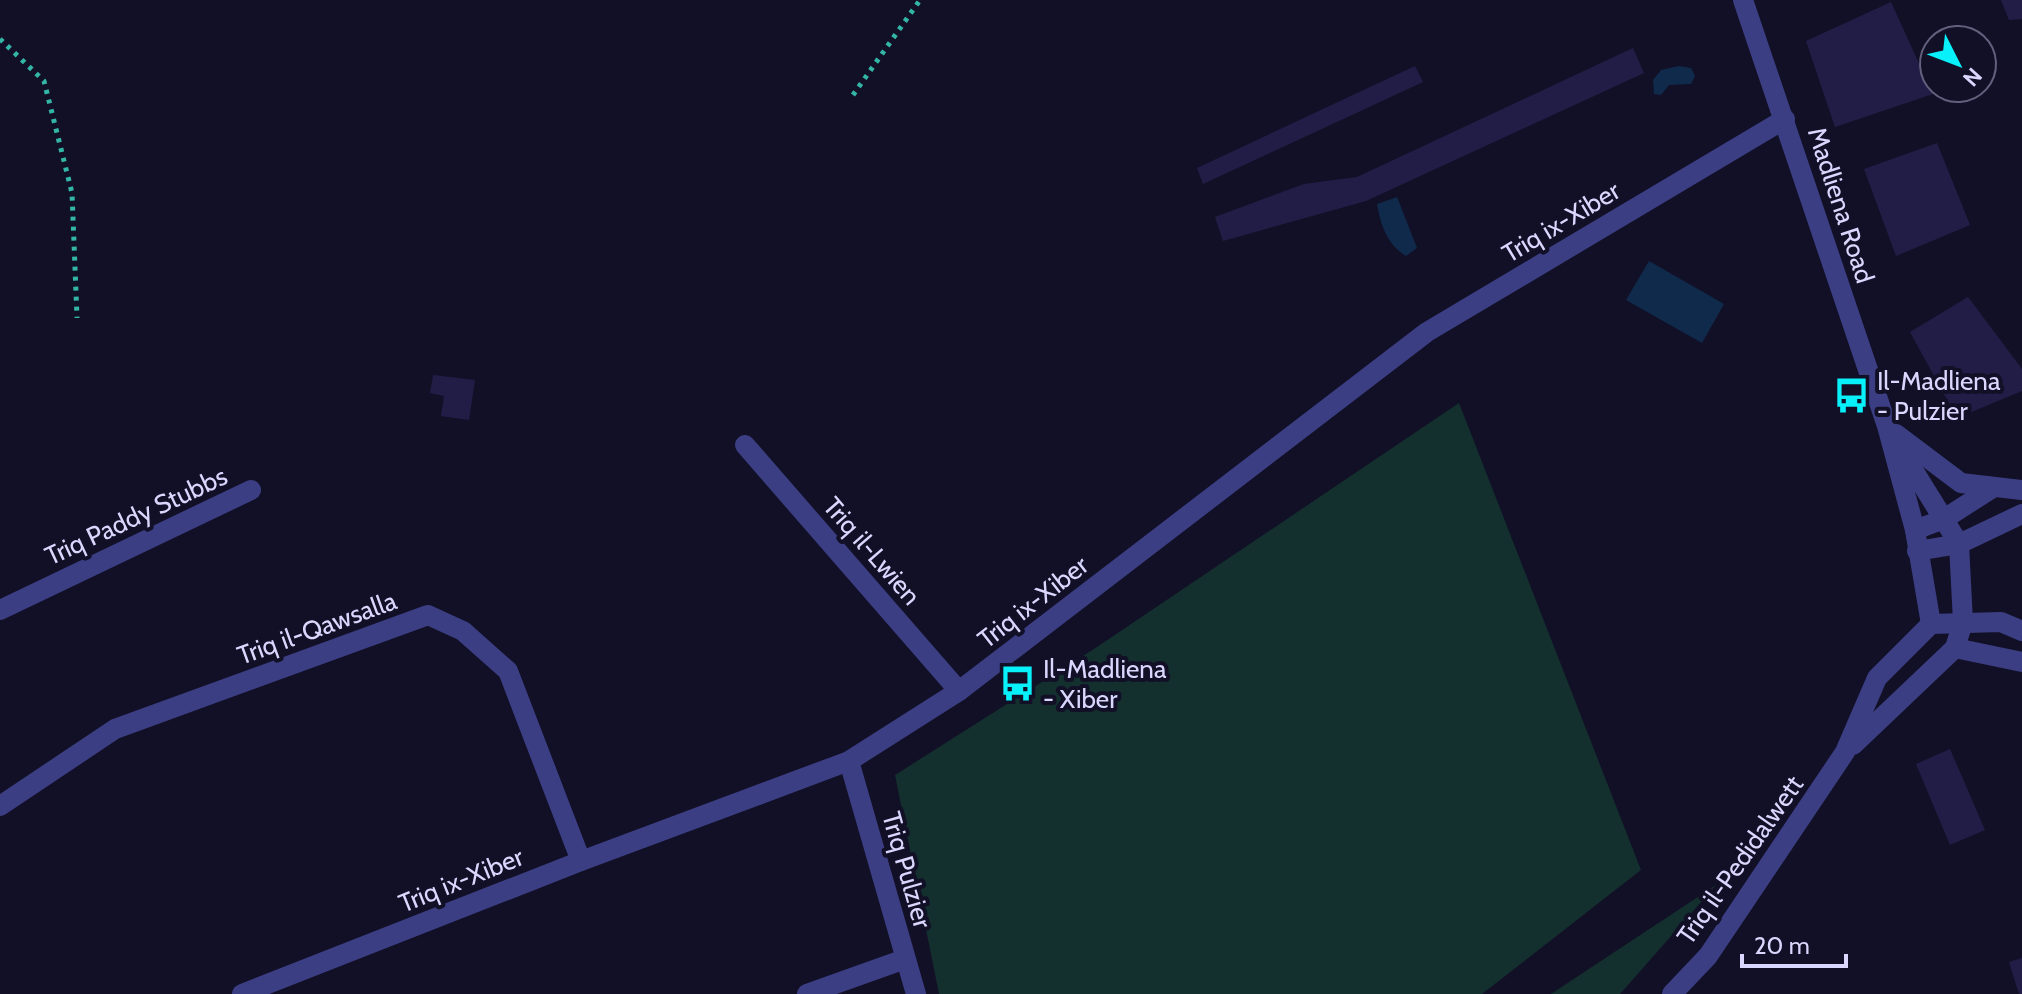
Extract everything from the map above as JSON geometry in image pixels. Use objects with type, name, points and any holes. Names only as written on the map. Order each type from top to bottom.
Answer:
[{"type":"street","name":"Madliena Road","points":[[1743,0],[1887,426],[1915,530],[1931,624]]},
{"type":"street","name":"Triq ix-Xiber","points":[[242,994],[581,861],[849,761],[959,691],[1427,332],[1785,119]]},
{"type":"street","name":"Madliena Road","points":[[1887,426],[1959,544],[1963,622],[1955,648]]},
{"type":"street","points":[[1887,426],[1961,483],[2022,490]]},
{"type":"street","name":"Triq il-Lwien","points":[[745,445],[959,691]]},
{"type":"street","points":[[1915,530],[1944,519],[1994,487]]},
{"type":"street","name":"Triq Paddy Stubbs","points":[[3,600],[251,490]]},
{"type":"street","points":[[1917,551],[1959,544],[2022,514]]},
{"type":"street","name":"Triq il-Qawsalla","points":[[0,806],[115,729],[428,615],[463,631],[508,671],[581,861]]},
{"type":"street","points":[[1931,624],[2001,622],[2022,631]]},
{"type":"street","name":"Triq il-Pedidalwett","points":[[1672,994],[1708,956],[1845,752],[1877,678],[1931,624]]},
{"type":"street","points":[[1955,648],[2022,662]]},
{"type":"street","name":"Triq il-Pedidalwett","points":[[1845,752],[1955,648]]},
{"type":"street","name":"Triq Pulzier","points":[[849,761],[916,994]]},
{"type":"street","points":[[807,994],[905,959]]},
{"type":"path","points":[[853,95],[920,0]]},
{"type":"path","points":[[0,39],[44,81],[72,193],[77,318]]},
{"type":"green space","points":[[1459,403],[1641,870],[1482,994],[939,994],[895,775],[1094,649]]},
{"type":"green space","points":[[1716,885],[1620,994],[1551,994]]},
{"type":"water","points":[[1679,66],[1691,68],[1695,76],[1691,84],[1669,85],[1661,95],[1654,94],[1653,80],[1661,70]]},
{"type":"water","points":[[1397,197],[1417,248],[1406,256],[1386,234],[1377,204]]},
{"type":"water","points":[[1649,261],[1724,304],[1702,343],[1626,300]]},
{"type":"building","points":[[2001,0],[2022,0],[2022,19],[2009,20]]},
{"type":"building","points":[[1891,2],[1918,61],[1918,99],[1835,127],[1806,41]]},
{"type":"building","points":[[1633,48],[1644,73],[1366,201],[1223,241],[1215,217],[1304,184],[1357,177]]},
{"type":"building","points":[[1415,66],[1423,82],[1203,184],[1197,168]]},
{"type":"building","points":[[1937,143],[1970,225],[1896,256],[1864,169]]},
{"type":"building","points":[[1968,297],[2022,369],[2022,391],[1957,418],[1910,332]]},
{"type":"building","points":[[433,375],[475,380],[469,420],[441,416],[444,396],[430,393]]},
{"type":"building","points":[[1950,749],[1985,830],[1950,845],[1916,764]]},
{"type":"building","points":[[2022,958],[2022,994],[2019,994],[2009,962]]},
{"type":"place","name":"Il-Madliena - Pulzier","points":[[1851,396]]},
{"type":"place","name":"Il-Madliena - Xiber","points":[[1017,684]]}]
